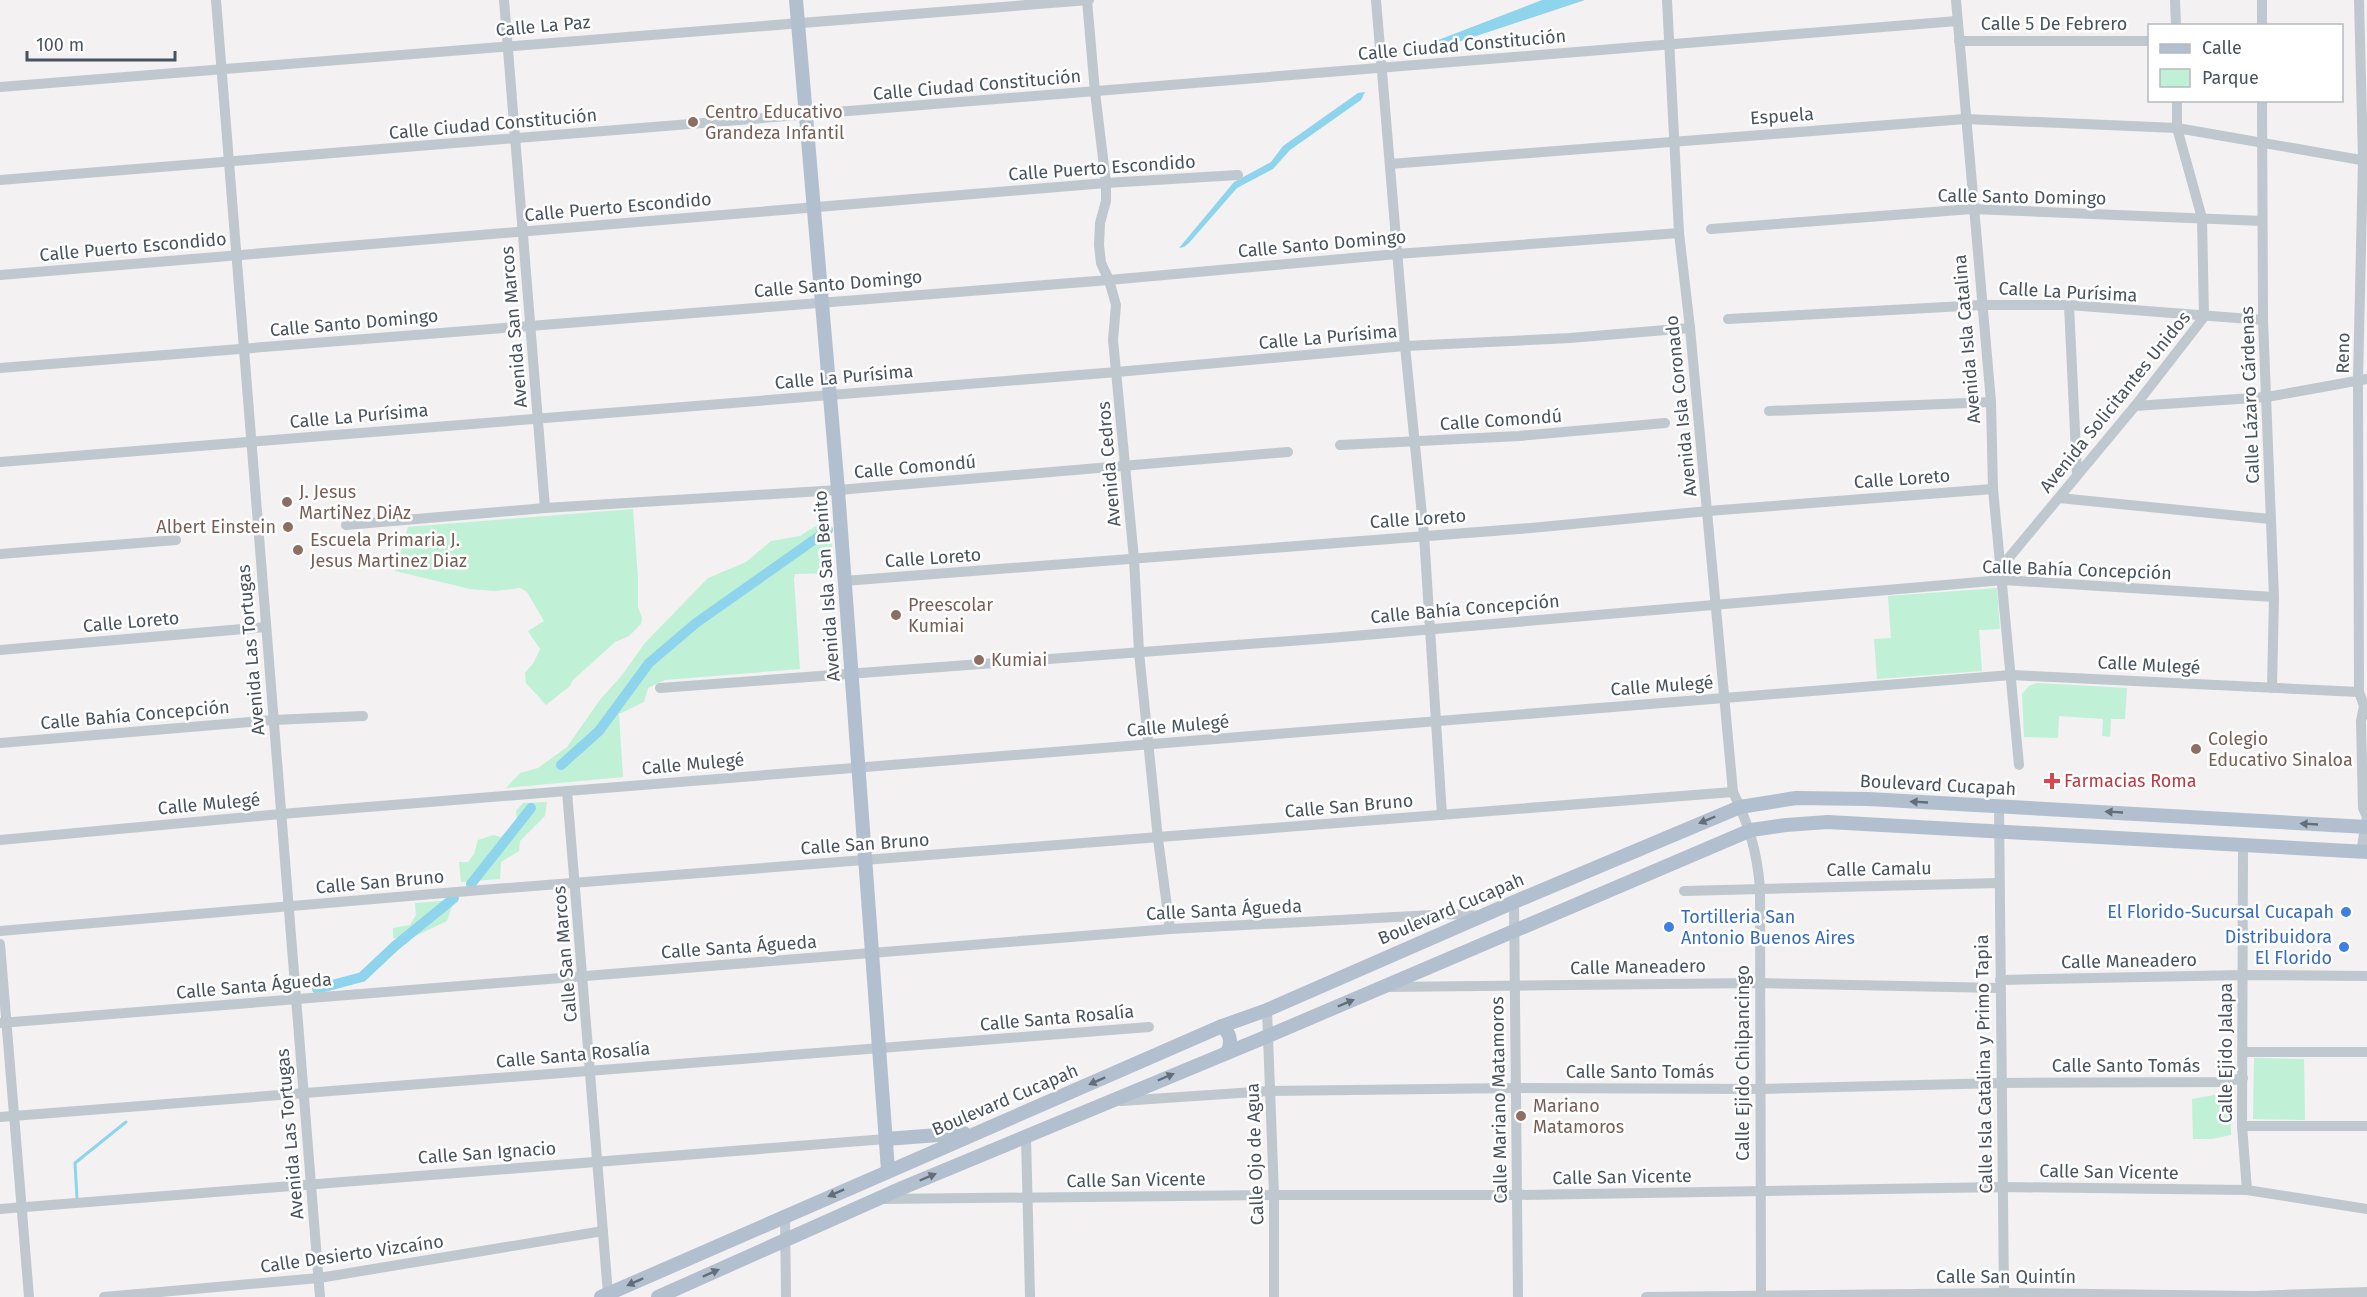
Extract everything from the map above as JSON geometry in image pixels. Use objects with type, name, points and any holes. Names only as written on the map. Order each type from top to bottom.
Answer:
[{"type":"main road","name":"Avenida Isla San Benito","points":[[796,0],[860,767],[888,1170]]},
{"type":"main road","name":"Boulevard Cucapah","points":[[605,1296],[784,1215],[1222,1026],[1268,1010],[1481,916],[1740,807],[1796,798],[2367,822]]},
{"type":"main road","points":[[658,1297],[877,1199],[1268,1036],[1751,830],[1828,822],[2364,852]]},
{"type":"main road","points":[[1222,1026],[1229,1033],[1231,1043],[1228,1051]]},
{"type":"main road","name":"Calle San Ignacio","points":[[886,1139],[977,1132]]},
{"type":"street","name":"Avenida Las Tortugas","points":[[216,0],[320,1297]]},
{"type":"street","name":"Avenida San Marcos","points":[[504,0],[545,508]]},
{"type":"street","name":"Calle La Paz","points":[[0,87],[1087,0]]},
{"type":"street","name":"Avenida Cedros","points":[[1087,0],[1106,183],[1106,201],[1100,223],[1099,245],[1101,263],[1109,280],[1116,305],[1113,340],[1134,559],[1139,652],[1158,839],[1170,929]]},
{"type":"street","points":[[1376,0],[1405,346],[1424,535],[1442,816]]},
{"type":"street","name":"Avenida Isla Coronado","points":[[1667,0],[1679,233],[1690,328],[1733,792],[1751,830]]},
{"type":"street","name":"Avenida Isla Catalina","points":[[1956,0],[1972,209],[1991,402],[1993,489],[2019,765]]},
{"type":"street","points":[[2175,0],[2176,24]]},
{"type":"street","points":[[2262,0],[2262,24]]},
{"type":"street","name":"Reno","points":[[2359,0],[2365,160],[2359,692],[2365,715],[2363,808],[2367,822],[2364,852]]},
{"type":"street","name":"Calle Ciudad Constitución","points":[[0,180],[1957,21]]},
{"type":"street","name":"Calle 5 De Febrero","points":[[1959,41],[2148,41]]},
{"type":"street","name":"Avenida Solicitantes Unidos","points":[[2002,566],[2135,406],[2204,317],[2202,218],[2177,128],[2177,102]]},
{"type":"street","name":"Calle Lázaro Cárdenas","points":[[2262,102],[2263,320],[2274,597],[2272,688]]},
{"type":"street","name":"Espuela","points":[[1390,164],[1965,119],[2177,128]]},
{"type":"street","points":[[2177,128],[2365,160]]},
{"type":"street","name":"Calle Puerto Escondido","points":[[0,275],[1106,183],[1238,175]]},
{"type":"street","name":"Calle Santo Domingo","points":[[1711,229],[1972,209],[2262,221]]},
{"type":"street","name":"Calle Santo Domingo","points":[[0,368],[1679,233]]},
{"type":"street","name":"Calle La Purísima","points":[[1728,319],[1982,304],[2069,306],[2263,320]]},
{"type":"street","points":[[2069,306],[2077,474]]},
{"type":"street","name":"Calle La Purísima","points":[[0,462],[1117,372],[1405,346],[1570,338],[1690,328]]},
{"type":"street","points":[[2135,406],[2267,397],[2363,379]]},
{"type":"street","points":[[1769,411],[1991,402]]},
{"type":"street","name":"Calle Comondú","points":[[1340,445],[1519,436],[1665,423]]},
{"type":"street","name":"Calle Comondú","points":[[346,525],[545,508],[838,490],[1288,452]]},
{"type":"street","name":"Calle Loreto","points":[[844,581],[1532,528],[1707,511],[1993,489]]},
{"type":"street","points":[[2060,498],[2270,519]]},
{"type":"street","points":[[0,554],[176,540]]},
{"type":"street","name":"Calle Bahía Concepción","points":[[660,688],[1429,629],[2003,580],[2274,597]]},
{"type":"street","name":"Calle Loreto","points":[[0,650],[266,627]]},
{"type":"street","name":"Calle Mulegé","points":[[0,840],[282,814],[2010,675],[2359,692]]},
{"type":"street","name":"Calle Bahía Concepción","points":[[0,743],[273,720],[363,716]]},
{"type":"street","name":"Calle San Marcos","points":[[567,791],[598,1162],[605,1296]]},
{"type":"street","name":"Calle San Bruno","points":[[0,931],[288,906],[1733,792]]},
{"type":"street","name":"Calle Isla Catalina y Primo Tapia","points":[[1999,806],[2004,1295]]},
{"type":"street","name":"Calle Ejido Chilpancingo","points":[[1751,830],[1758,863],[1760,888],[1761,1297]]},
{"type":"street","name":"Calle Ejido Jalapa","points":[[2242,845],[2242,1126],[2247,1190]]},
{"type":"street","name":"Calle Camalu","points":[[1684,891],[1999,883]]},
{"type":"street","name":"Calle Mariano Matamoros","points":[[1514,902],[1518,1297]]},
{"type":"street","name":"Calle Santa Águeda","points":[[3,1023],[1170,929],[1451,914],[1481,916]]},
{"type":"street","points":[[0,944],[3,1023],[14,1116],[29,1297]]},
{"type":"street","name":"Calle Maneadero","points":[[1384,987],[2000,983],[2243,975],[2367,976]]},
{"type":"street","name":"Calle Ojo de Agua","points":[[1268,1010],[1274,1195],[1274,1297]]},
{"type":"street","name":"Calle Santa Rosalía","points":[[0,1117],[1149,1027]]},
{"type":"street","points":[[2243,1052],[2367,1052]]},
{"type":"street","name":"Calle Santo Tomás","points":[[1108,1102],[1269,1091],[1515,1088],[1760,1089],[2001,1083],[2224,1082],[2243,1078]]},
{"type":"street","points":[[2242,1126],[2367,1126]]},
{"type":"street","points":[[1026,1137],[1030,1297]]},
{"type":"street","name":"Calle San Ignacio","points":[[0,1209],[886,1139]]},
{"type":"street","name":"Calle San Vicente","points":[[877,1199],[1516,1195],[2002,1187],[2247,1190],[2367,1209]]},
{"type":"street","points":[[784,1215],[786,1297]]},
{"type":"street","name":"Calle Desierto Vizcaíno","points":[[104,1297],[319,1278],[603,1231]]},
{"type":"street","name":"Calle San Quintín","points":[[1646,1297],[2254,1296],[2367,1292]]},
{"type":"green space","points":[[633,509],[638,607],[642,618],[641,624],[629,636],[615,642],[572,681],[570,686],[546,705],[526,683],[525,673],[534,662],[540,649],[528,631],[544,621],[527,592],[520,588],[494,591],[470,589],[395,571],[408,527]]},
{"type":"green space","points":[[830,517],[834,573],[795,574],[794,579],[800,669],[665,680],[648,688],[644,702],[619,714],[623,777],[506,788],[520,773],[538,768],[567,747],[599,701],[623,674],[644,644],[708,578],[746,562],[771,541],[800,536]]},
{"type":"green space","points":[[1997,588],[2000,629],[1979,630],[1982,671],[1877,679],[1874,639],[1891,638],[1888,596]]},
{"type":"green space","points":[[2037,683],[2127,688],[2125,719],[2111,719],[2110,737],[2102,736],[2103,719],[2059,716],[2058,738],[2024,737],[2022,694],[2029,686]]},
{"type":"green space","points":[[547,802],[545,816],[520,841],[519,851],[501,862],[500,879],[461,882],[459,862],[468,862],[474,854],[478,840],[493,835],[501,837],[517,820],[516,811],[523,803]]},
{"type":"green space","points":[[454,900],[447,921],[409,939],[393,938],[393,928],[410,925],[416,915],[415,903]]},
{"type":"green space","points":[[2254,1058],[2304,1059],[2305,1120],[2253,1119]]},
{"type":"green space","points":[[2231,1092],[2231,1135],[2212,1139],[2193,1139],[2192,1099]]},
{"type":"water","points":[[1542,0],[1585,0],[1425,53],[1413,54],[1420,47]]},
{"type":"water","points":[[1365,92],[1361,100],[1290,150],[1273,169],[1237,188],[1189,243],[1179,248],[1234,182],[1271,162],[1283,146],[1358,93]]},
{"type":"waterway","points":[[561,765],[599,731],[649,663],[696,623],[828,530]]},
{"type":"waterway","points":[[471,884],[531,808]]},
{"type":"waterway","points":[[317,989],[362,977],[395,946],[454,898]]},
{"type":"waterway","points":[[77,1198],[75,1163],[126,1122]]},
{"type":"place","name":"Centro Educativo Grandeza Infantil","points":[[693,122]]},
{"type":"place","name":"J. Jesus MartiNez DiAz","points":[[287,502]]},
{"type":"place","name":"Albert Einstein","points":[[288,527]]},
{"type":"place","name":"Escuela Primaria J. Jesus Martinez Diaz","points":[[298,550]]},
{"type":"place","name":"Preescolar Kumiai","points":[[896,615]]},
{"type":"place","name":"Kumiai","points":[[979,660]]},
{"type":"place","name":"Colegio Educativo Sinaloa","points":[[2196,749]]},
{"type":"place","name":"Farmacias Roma","points":[[2052,781]]},
{"type":"place","name":"El Florido-Sucursal Cucapah","points":[[2346,912]]},
{"type":"place","name":"Tortilleria San Antonio Buenos Aires","points":[[1669,927]]},
{"type":"place","name":"Distribuidora El Florido","points":[[2344,947]]},
{"type":"place","name":"Mariano Matamoros","points":[[1521,1116]]}]
